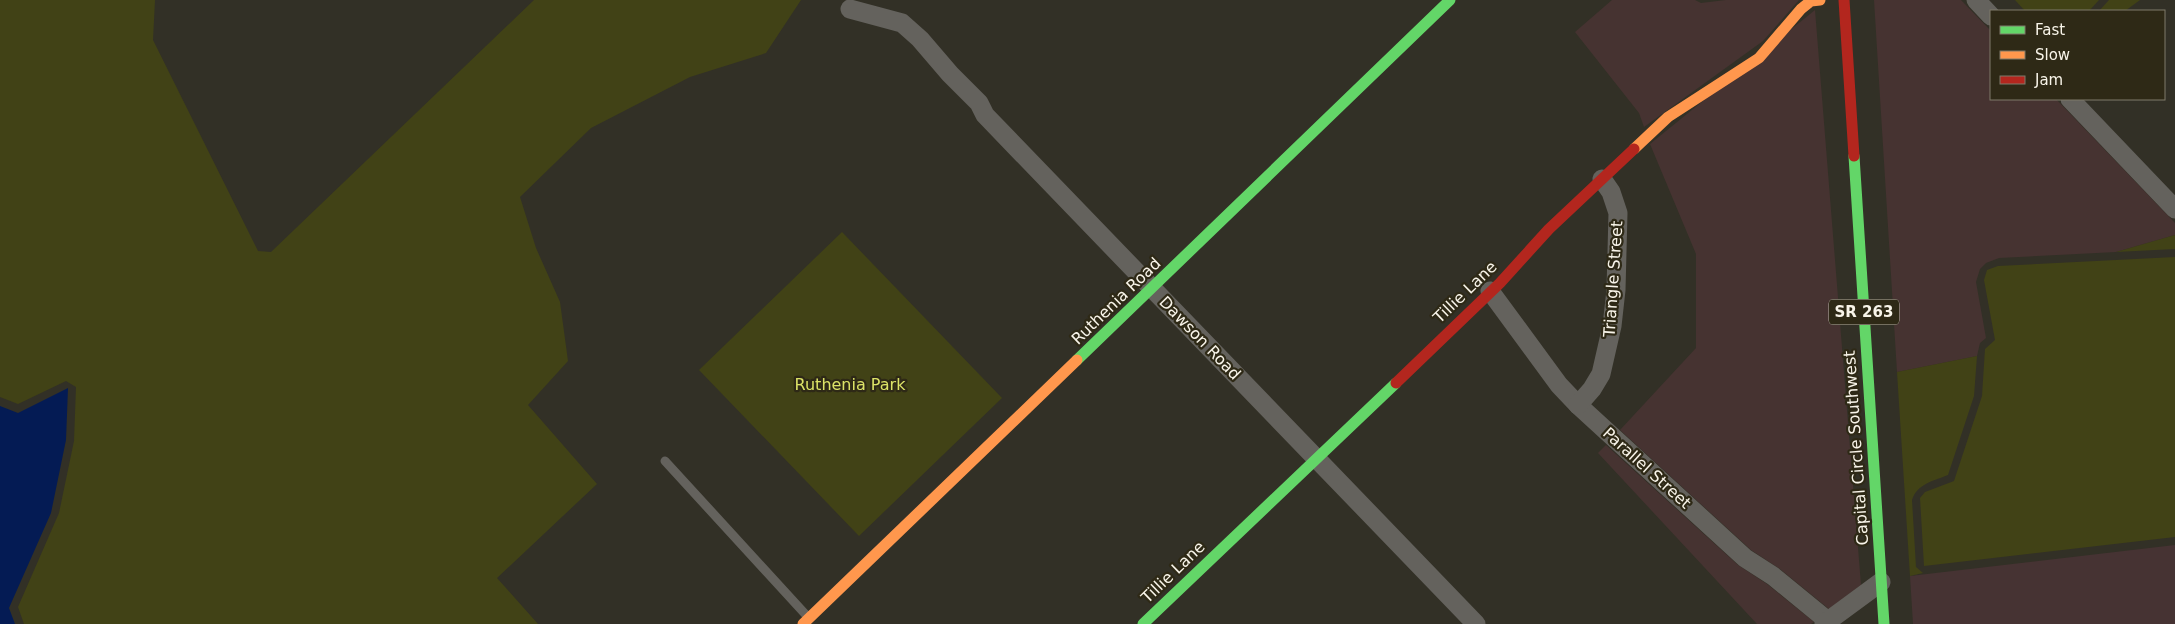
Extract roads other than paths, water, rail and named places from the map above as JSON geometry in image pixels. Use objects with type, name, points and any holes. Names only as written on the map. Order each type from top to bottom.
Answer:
[{"type":"street","name":"Ruthenia Road","points":[[806,621],[1450,0]]},
{"type":"street","name":"Tillie Lane","points":[[1146,623],[1490,292],[1602,179],[1668,117],[1759,58],[1801,9],[1813,0]]},
{"type":"street","name":"Capital Circle Southwest","points":[[1844,0],[1884,624]]},
{"type":"street","points":[[1976,0],[1990,15]]},
{"type":"street","name":"Dawson Road","points":[[850,9],[902,23],[920,39],[950,74],[979,103],[985,115],[1052,182],[1152,289],[1476,624]]},
{"type":"street","points":[[2071,100],[2175,209]]},
{"type":"street","name":"Triangle Street","points":[[1578,405],[1592,389],[1600,374],[1606,356],[1613,317],[1618,213],[1611,192],[1602,179]]},
{"type":"street","name":"Parallel Street","points":[[1490,292],[1559,385],[1578,405],[1745,558],[1773,576],[1826,622]]},
{"type":"street","points":[[1826,622],[1881,582]]},
{"type":"lane","points":[[665,461],[806,621]]},
{"type":"water","points":[[68,388],[66,440],[51,513],[9,608],[15,624],[0,624],[0,406],[18,413]]},
{"type":"park label","name":"Ruthenia Park","points":[[850,384]]}]
